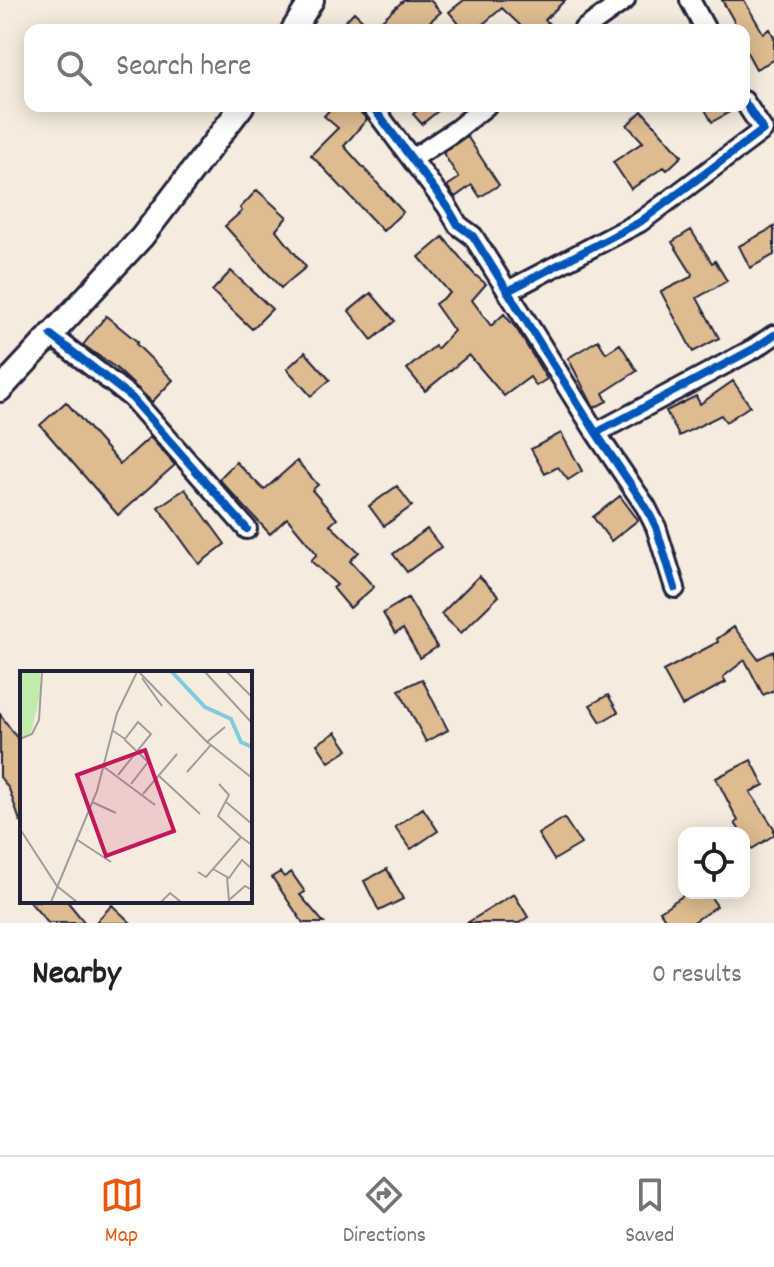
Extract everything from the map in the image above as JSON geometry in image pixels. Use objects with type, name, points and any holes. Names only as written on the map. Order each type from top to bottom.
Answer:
[{"type":"main road","points":[[299,24],[312,0]]},
{"type":"main road","points":[[0,390],[142,237],[237,112]]},
{"type":"street","points":[[591,24],[625,0]]},
{"type":"street","points":[[690,0],[703,24]]},
{"type":"street","points":[[377,112],[458,225],[473,236],[656,527],[675,588]]},
{"type":"street","points":[[412,159],[478,112]]},
{"type":"street","points":[[508,291],[640,222],[763,130],[750,112]]},
{"type":"street","points":[[51,335],[132,398],[247,529]]},
{"type":"street","points":[[596,433],[774,335]]},
{"type":"building","points":[[404,0],[430,0],[441,12],[427,24],[378,24]]},
{"type":"building","points":[[464,0],[565,0],[545,20],[549,24],[519,24],[502,8],[483,24],[459,24],[449,12]]},
{"type":"building","points":[[722,0],[744,0],[763,33],[770,29],[774,37],[774,60],[756,69],[750,58],[750,24],[736,24]]},
{"type":"building","points":[[354,12],[367,24],[343,24]]},
{"type":"building","points":[[328,112],[360,112],[367,119],[344,146],[403,212],[383,231],[311,155],[338,128],[324,116]]},
{"type":"building","points":[[416,112],[437,112],[422,124],[413,114]]},
{"type":"building","points":[[643,112],[682,156],[667,170],[664,167],[631,189],[613,162],[643,142],[627,125]]},
{"type":"building","points":[[706,112],[730,112],[712,122]]},
{"type":"building","points":[[467,136],[499,185],[480,197],[472,185],[455,197],[447,186],[459,178],[443,153]]},
{"type":"building","points":[[257,190],[287,217],[276,230],[306,267],[281,288],[225,226],[242,211],[240,208]]},
{"type":"building","points":[[774,227],[774,255],[750,268],[739,246]]},
{"type":"building","points":[[691,230],[727,281],[697,298],[719,338],[693,352],[661,292],[691,277],[672,242]]},
{"type":"building","points":[[443,237],[486,284],[472,300],[491,326],[504,314],[547,379],[536,386],[530,377],[504,396],[469,355],[425,391],[407,369],[435,346],[437,349],[454,331],[435,304],[450,293],[419,257]]},
{"type":"building","points":[[231,271],[272,309],[252,329],[212,291]]},
{"type":"building","points":[[371,293],[395,321],[372,340],[349,311]]},
{"type":"building","points":[[106,316],[138,342],[136,344],[173,380],[152,402],[116,368],[83,345]]},
{"type":"building","points":[[598,340],[606,353],[620,344],[637,371],[603,393],[607,401],[594,408],[568,358]]},
{"type":"building","points":[[305,352],[330,380],[311,396],[287,369]]},
{"type":"building","points":[[733,381],[750,406],[726,422],[721,415],[679,436],[666,411],[696,396],[700,404]]},
{"type":"building","points":[[66,402],[120,464],[150,437],[175,465],[118,515],[40,425]]},
{"type":"building","points":[[561,433],[582,471],[568,480],[558,467],[545,474],[531,449]]},
{"type":"building","points":[[297,461],[318,485],[312,490],[337,519],[330,525],[359,552],[350,561],[374,587],[350,608],[333,588],[337,585],[311,561],[317,554],[287,518],[270,534],[219,479],[236,462],[264,490]]},
{"type":"building","points":[[397,486],[412,506],[384,526],[369,506]]},
{"type":"building","points":[[185,489],[225,544],[199,564],[158,507]]},
{"type":"building","points":[[620,496],[638,520],[611,541],[593,517]]},
{"type":"building","points":[[427,529],[441,547],[407,572],[393,554]]},
{"type":"building","points":[[479,576],[499,596],[461,633],[441,614]]},
{"type":"building","points":[[408,598],[437,647],[420,658],[403,629],[395,634],[383,613]]},
{"type":"building","points":[[734,627],[758,659],[774,651],[774,690],[763,695],[745,660],[723,677],[726,682],[682,706],[663,671],[718,642],[717,639]]},
{"type":"building","points":[[422,679],[448,730],[426,742],[399,690]]},
{"type":"building","points":[[608,695],[618,712],[601,722],[590,705]]},
{"type":"building","points":[[0,714],[20,742],[20,821],[9,789],[0,777]]},
{"type":"building","points":[[336,732],[348,750],[329,762],[317,744]]},
{"type":"building","points":[[751,760],[764,785],[750,792],[774,828],[774,835],[752,849],[750,827],[738,827],[735,823],[738,821],[716,778]]},
{"type":"building","points":[[423,808],[438,831],[411,849],[395,827]]},
{"type":"building","points":[[564,818],[581,844],[554,860],[538,834]]},
{"type":"building","points":[[387,869],[403,899],[379,911],[364,881]]},
{"type":"building","points":[[280,872],[284,877],[291,872],[305,892],[300,895],[324,923],[303,923],[272,877]]},
{"type":"building","points":[[514,894],[528,917],[519,923],[467,923]]},
{"type":"building","points":[[678,899],[712,899],[717,906],[692,923],[668,923],[660,911]]},
{"type":"building","points":[[31,903],[69,903],[85,923],[48,923]]},
{"type":"building","points":[[112,905],[131,923],[95,923]]},
{"type":"cycle path","points":[[508,291],[640,222],[763,130],[750,110]]},
{"type":"cycle path","points":[[376,112],[458,225],[473,236],[646,507],[656,527],[675,588]]},
{"type":"cycle path","points":[[51,335],[132,398],[247,529]]},
{"type":"cycle path","points":[[596,433],[774,335]]}]
